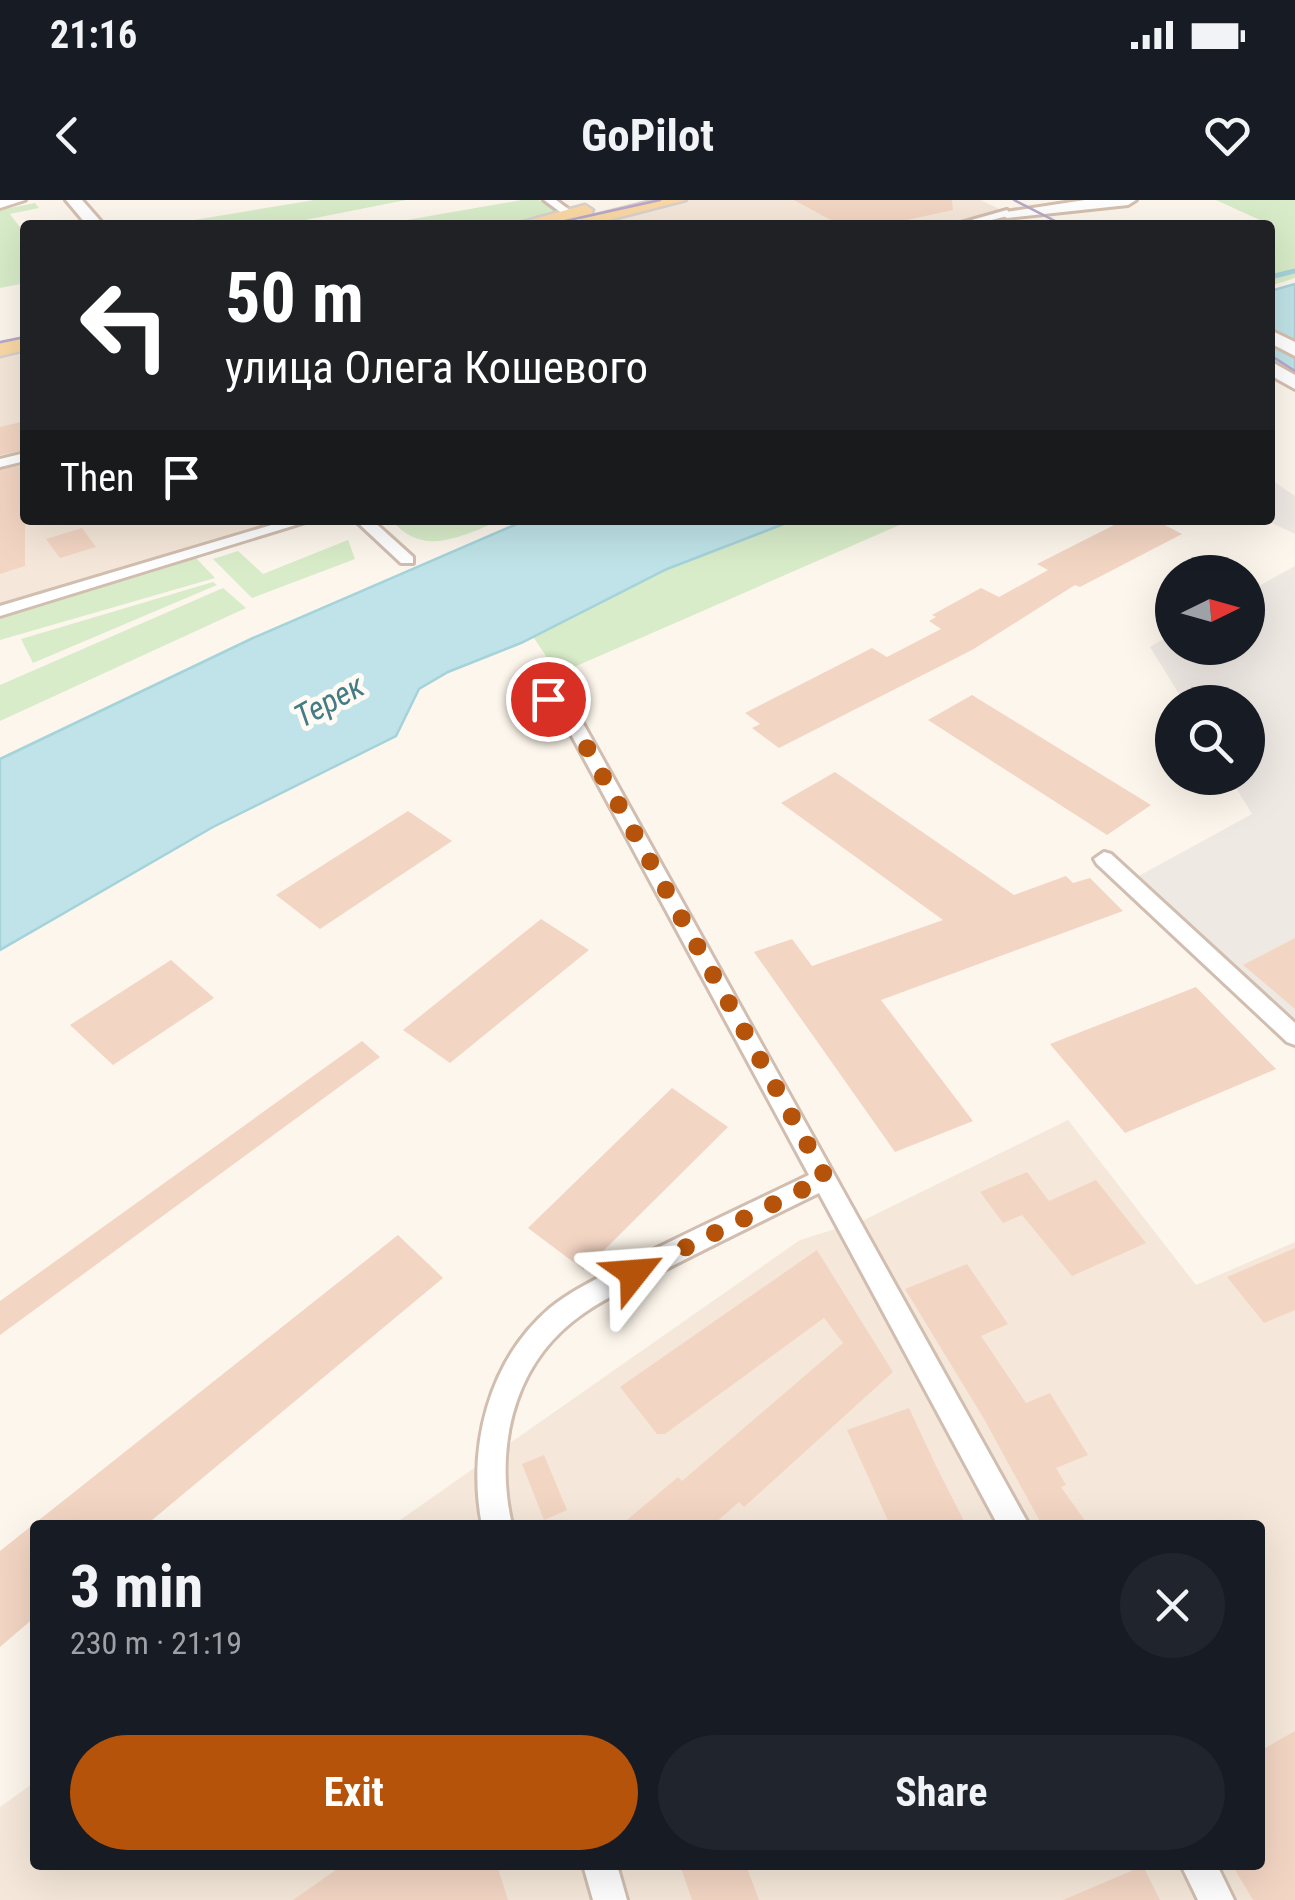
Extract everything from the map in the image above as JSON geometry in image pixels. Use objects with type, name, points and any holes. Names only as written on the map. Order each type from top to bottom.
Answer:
[{"type":"main road","points":[[578,220],[630,200]]},
{"type":"main road","points":[[580,220],[678,200]]},
{"type":"street","points":[[0,203],[17,200]]},
{"type":"street","points":[[74,200],[92,220]]},
{"type":"street","points":[[549,200],[574,220]]},
{"type":"street","points":[[981,200],[1020,220]]},
{"type":"street","points":[[1031,200],[1072,220]]},
{"type":"street","points":[[979,220],[1007,213],[1128,200]]},
{"type":"street","points":[[0,610],[287,525]]},
{"type":"street","points":[[369,525],[407,560]]},
{"type":"street","points":[[548,699],[566,710],[1011,1520]]},
{"type":"street","points":[[1104,859],[1295,1036]]},
{"type":"street","points":[[495,1520],[488,1496],[490,1439],[511,1383],[554,1320],[686,1246],[826,1178]]},
{"type":"street","points":[[601,1870],[610,1900]]},
{"type":"street","points":[[1201,1870],[1217,1900]]},
{"type":"shaded area","points":[[678,200],[981,200],[1007,213],[990,218],[993,220],[588,220]]},
{"type":"shaded area","points":[[20,345],[20,525],[287,525],[0,611],[0,350]]},
{"type":"shaded area","points":[[1275,482],[1295,496],[1295,534],[1275,525]]},
{"type":"shaded area","points":[[1295,566],[1295,1021],[1135,878],[1252,814],[1240,795],[1265,795],[1265,685],[1173,685],[1161,665],[1265,665],[1265,583]]},
{"type":"shaded area","points":[[1068,1120],[1196,1285],[1295,1242],[1295,1900],[0,1900],[0,1807],[30,1786],[30,1870],[1265,1870],[1265,1520],[400,1520],[800,1240],[864,1220]]},
{"type":"green space","points":[[314,200],[406,200],[305,220],[194,220]]},
{"type":"green space","points":[[522,200],[539,200],[561,215],[536,220],[407,220]]},
{"type":"green space","points":[[1216,200],[1295,200],[1295,278],[1275,284],[1275,220],[1260,220]]},
{"type":"green space","points":[[35,203],[39,208],[10,214],[20,227],[20,284],[0,288],[0,210]]},
{"type":"green space","points":[[397,525],[489,525],[444,540],[417,539]]},
{"type":"green space","points":[[781,525],[900,525],[558,674],[532,635],[663,571]]},
{"type":"green space","points":[[348,540],[355,559],[252,598],[213,559],[238,551],[263,574]]},
{"type":"green space","points":[[195,557],[215,578],[0,640],[0,613]]},
{"type":"green space","points":[[213,582],[217,585],[33,663],[21,639]]},
{"type":"green space","points":[[223,588],[246,608],[0,721],[0,685]]},
{"type":"water","points":[[1295,284],[1295,370],[1275,373],[1275,290]]},
{"type":"water","name":"Терек","points":[[514,525],[781,525],[667,569],[521,643],[448,672],[419,689],[396,736],[213,827],[0,950],[0,759],[253,638]]},
{"type":"building","points":[[794,200],[952,200],[953,210],[907,220],[831,220]]},
{"type":"building","points":[[20,422],[20,451],[0,455],[0,427]]},
{"type":"building","points":[[20,466],[25,566],[0,574],[0,470]]},
{"type":"building","points":[[1114,525],[1165,525],[1182,534],[1080,587],[1075,585],[972,650],[779,748],[752,728],[760,724],[745,713],[872,648],[887,657],[941,629],[929,621],[936,617],[932,615],[981,588],[999,597],[1048,570],[1037,564]]},
{"type":"building","points":[[82,528],[96,547],[60,558],[46,539]]},
{"type":"building","points":[[972,695],[1151,805],[1107,835],[928,720]]},
{"type":"building","points":[[835,772],[1014,895],[1066,876],[1073,883],[1090,878],[1123,911],[881,1000],[973,1121],[895,1152],[754,952],[792,939],[812,966],[943,920],[781,803]]},
{"type":"building","points":[[408,811],[452,841],[320,929],[276,895]]},
{"type":"building","points":[[541,919],[589,950],[450,1063],[403,1030]]},
{"type":"building","points":[[1295,938],[1295,1009],[1243,965]]},
{"type":"building","points":[[171,960],[214,998],[113,1065],[70,1025]]},
{"type":"building","points":[[1196,987],[1276,1069],[1125,1133],[1050,1044]]},
{"type":"building","points":[[362,1041],[380,1057],[0,1335],[0,1301]]},
{"type":"building","points":[[672,1088],[728,1127],[584,1270],[528,1228]]},
{"type":"building","points":[[1027,1172],[1049,1201],[1096,1180],[1146,1243],[1072,1276],[1022,1215],[1003,1223],[980,1192]]},
{"type":"building","points":[[398,1235],[443,1278],[152,1520],[39,1520]]},
{"type":"building","points":[[1295,1248],[1295,1310],[1264,1323],[1227,1277]]},
{"type":"building","points":[[817,1250],[893,1372],[744,1507],[739,1502],[719,1520],[627,1520],[678,1477],[682,1481],[843,1343],[824,1318],[665,1434],[657,1434],[620,1387]]},
{"type":"building","points":[[967,1264],[1008,1324],[981,1336],[1026,1403],[1050,1393],[1088,1455],[1056,1468],[1066,1485],[1061,1487],[1084,1520],[1039,1520],[905,1289]]},
{"type":"building","points":[[909,1408],[963,1520],[888,1520],[847,1430]]},
{"type":"building","points":[[544,1455],[567,1510],[544,1520],[522,1464]]},
{"type":"building","points":[[30,1527],[30,1621],[0,1647],[0,1551]]},
{"type":"building","points":[[1295,1731],[1295,1900],[1253,1900],[1235,1870],[1265,1870],[1265,1748]]},
{"type":"building","points":[[336,1870],[499,1870],[508,1900],[293,1900]]},
{"type":"building","points":[[682,1870],[748,1870],[759,1900],[692,1900]]},
{"type":"building","points":[[1134,1870],[1145,1870],[1160,1900],[1063,1900]]},
{"type":"waterway","points":[[1275,276],[1295,271]]},
{"type":"tram line","points":[[570,220],[660,200]]},
{"type":"tram line","points":[[1014,200],[1053,220]]},
{"type":"tram line","points":[[0,342],[20,338]]},
{"type":"tram line","points":[[1275,358],[1295,371]]},
{"type":"route","points":[[548,699],[566,710],[826,1178],[634,1273]]}]
